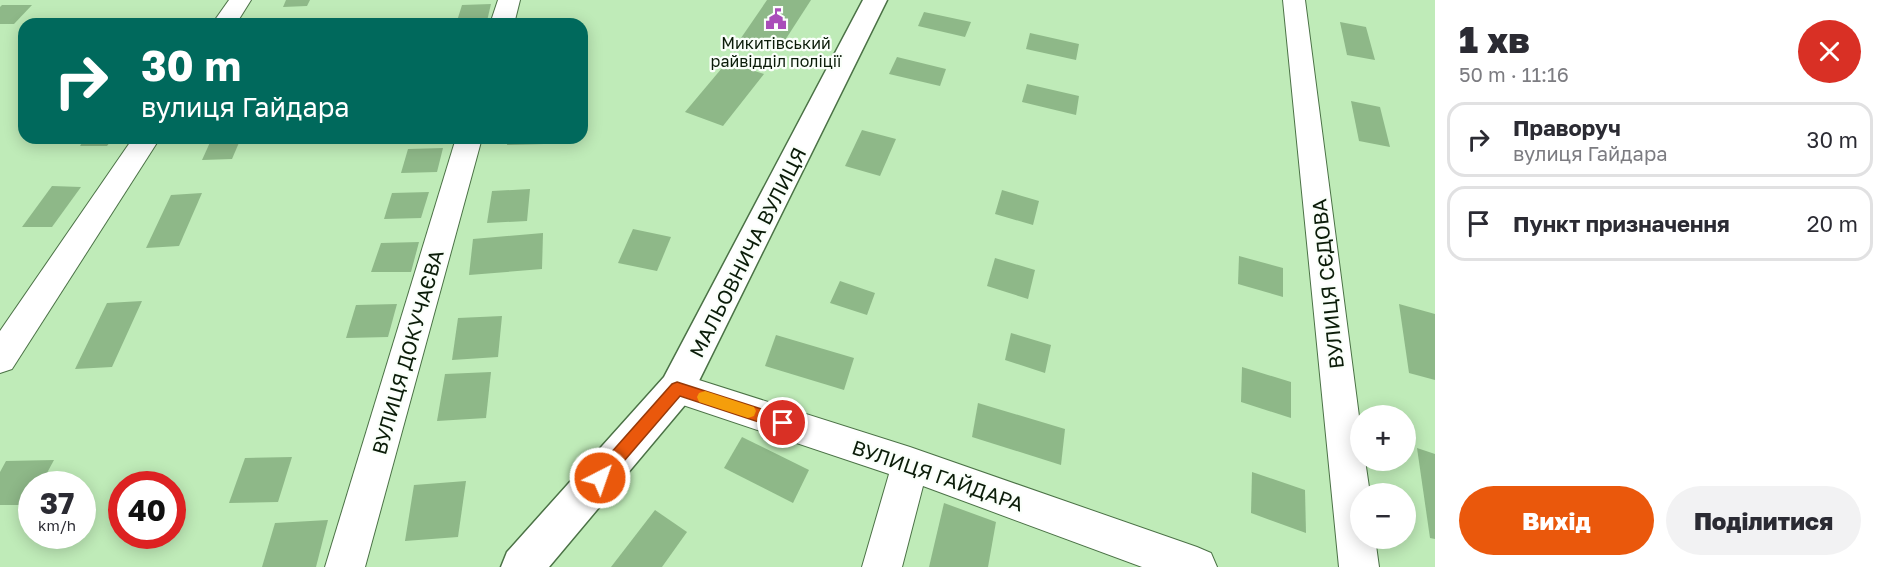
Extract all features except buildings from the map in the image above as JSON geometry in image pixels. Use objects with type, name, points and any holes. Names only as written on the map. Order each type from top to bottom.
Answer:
[{"type":"street","points":[[228,18],[240,0]]},
{"type":"street","points":[[504,18],[509,0]]},
{"type":"street","name":"МАЛЬОВНИЧА ВУЛИЦЯ","points":[[522,567],[677,388],[875,0]]},
{"type":"street","name":"ВУЛИЦЯ СЄДОВА","points":[[1294,0],[1359,567]]},
{"type":"street","points":[[0,358],[143,144]]},
{"type":"street","name":"ВУЛИЦЯ ДОКУЧАЄВА","points":[[345,567],[467,144]]},
{"type":"street","name":"ВУЛИЦЯ ГАЙДАРА","points":[[677,388],[910,464],[1197,567]]},
{"type":"street","points":[[882,567],[910,464]]},
{"type":"slow traffic","points":[[705,397],[748,411]]},
{"type":"place","name":"Микитівський райвідділ поліції","points":[[776,19]]},
{"type":"route","points":[[600,478],[677,388],[783,423]]}]
